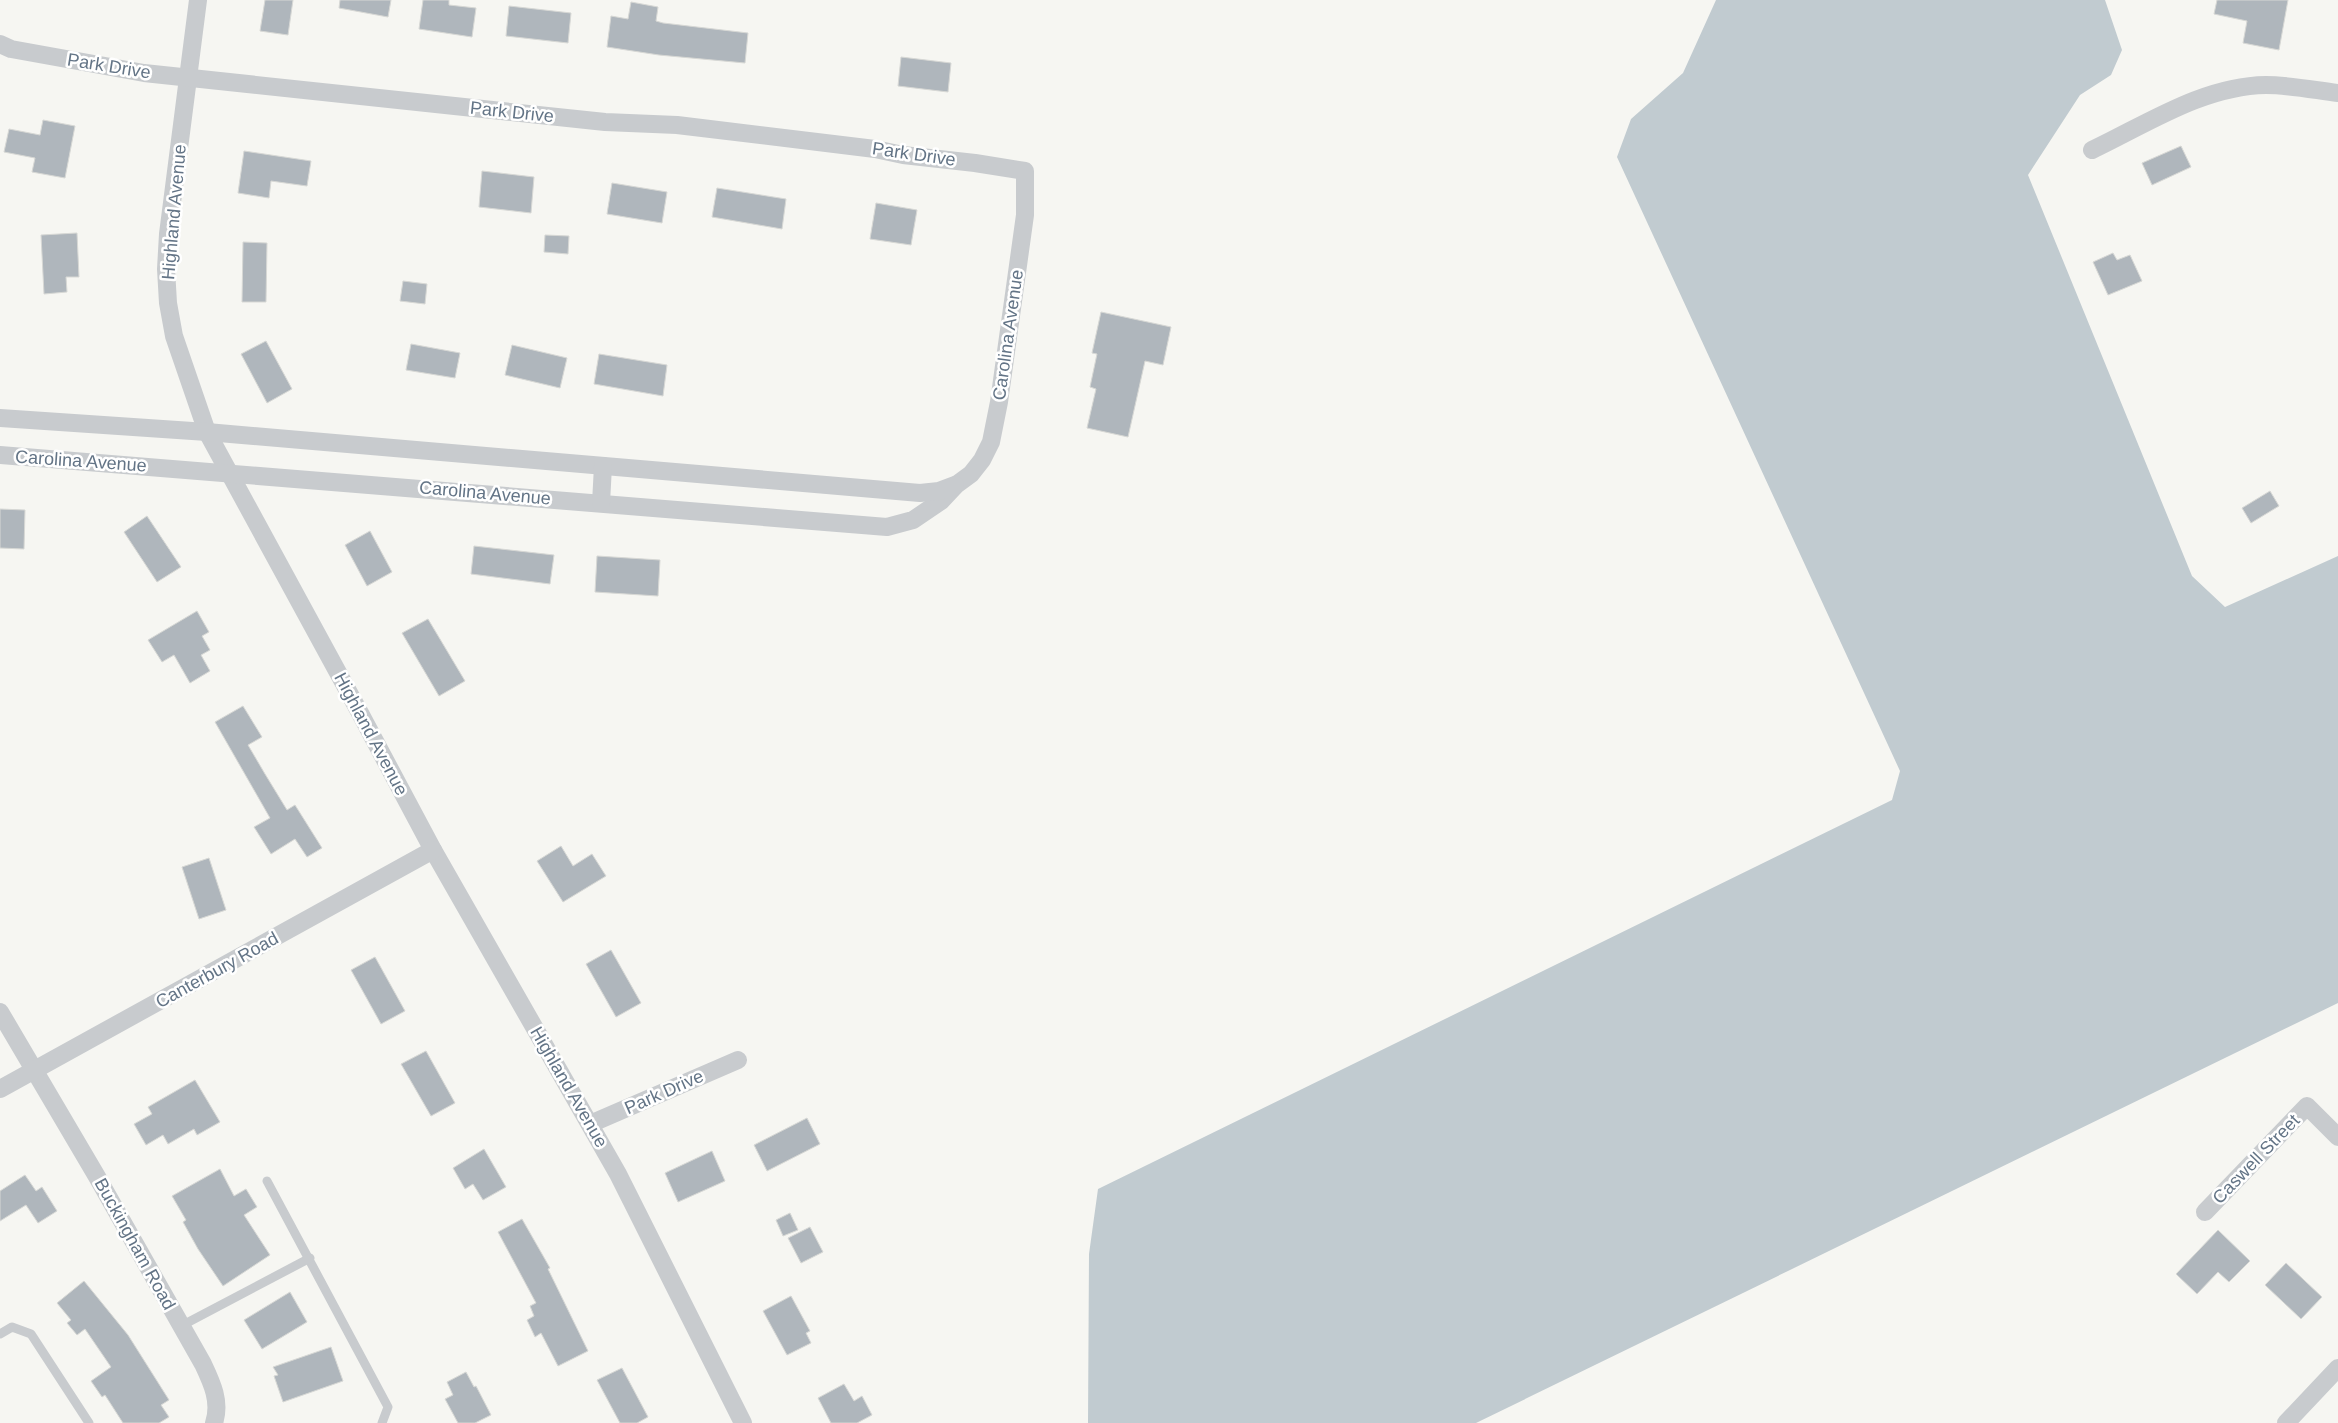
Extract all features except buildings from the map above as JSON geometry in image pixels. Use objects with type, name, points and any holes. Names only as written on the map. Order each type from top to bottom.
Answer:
[{"type":"street","name":"Highland Avenue","points":[[198,0],[168,234],[166,269],[168,303],[174,336],[207,432],[433,850],[618,1174],[743,1423]]},
{"type":"street","name":"Park Drive","points":[[0,44],[11,50],[144,73],[605,122],[677,125],[875,149],[903,155],[1025,171]]},
{"type":"street","points":[[2092,150],[2173,109],[2230,90],[2267,85],[2338,93]]},
{"type":"street","name":"Carolina Avenue","points":[[0,455],[230,472],[887,527],[913,520],[941,502],[956,485],[971,474],[982,460],[990,442],[999,402],[1025,216],[1025,171]]},
{"type":"street","name":"Carolina Avenue","points":[[0,418],[207,432],[920,493],[939,491],[956,485]]},
{"type":"street","points":[[600,503],[603,466]]},
{"type":"street","name":"Canterbury Road","points":[[0,1089],[36,1071],[433,850]]},
{"type":"street","name":"Buckingham Road","points":[[0,1012],[36,1071],[212,1384],[217,1401],[214,1423]]},
{"type":"street","name":"Park Drive","points":[[590,1124],[738,1060]]},
{"type":"street","name":"Caswell Street","points":[[2206,1212],[2307,1106],[2338,1137]]},
{"type":"street","points":[[2286,1423],[2338,1368]]},
{"type":"lane","points":[[267,1181],[310,1258],[388,1407],[382,1423]]},
{"type":"lane","points":[[181,1326],[310,1258]]},
{"type":"lane","points":[[0,1334],[12,1327],[31,1334],[89,1423]]},
{"type":"shaded area","points":[[1716,0],[2105,0],[2122,50],[2111,75],[2080,95],[2028,175],[2192,576],[2225,607],[2338,556],[2338,1003],[1476,1423],[1088,1423],[1089,1254],[1098,1189],[1892,800],[1900,771],[1617,157],[1631,119],[1683,73]]}]
